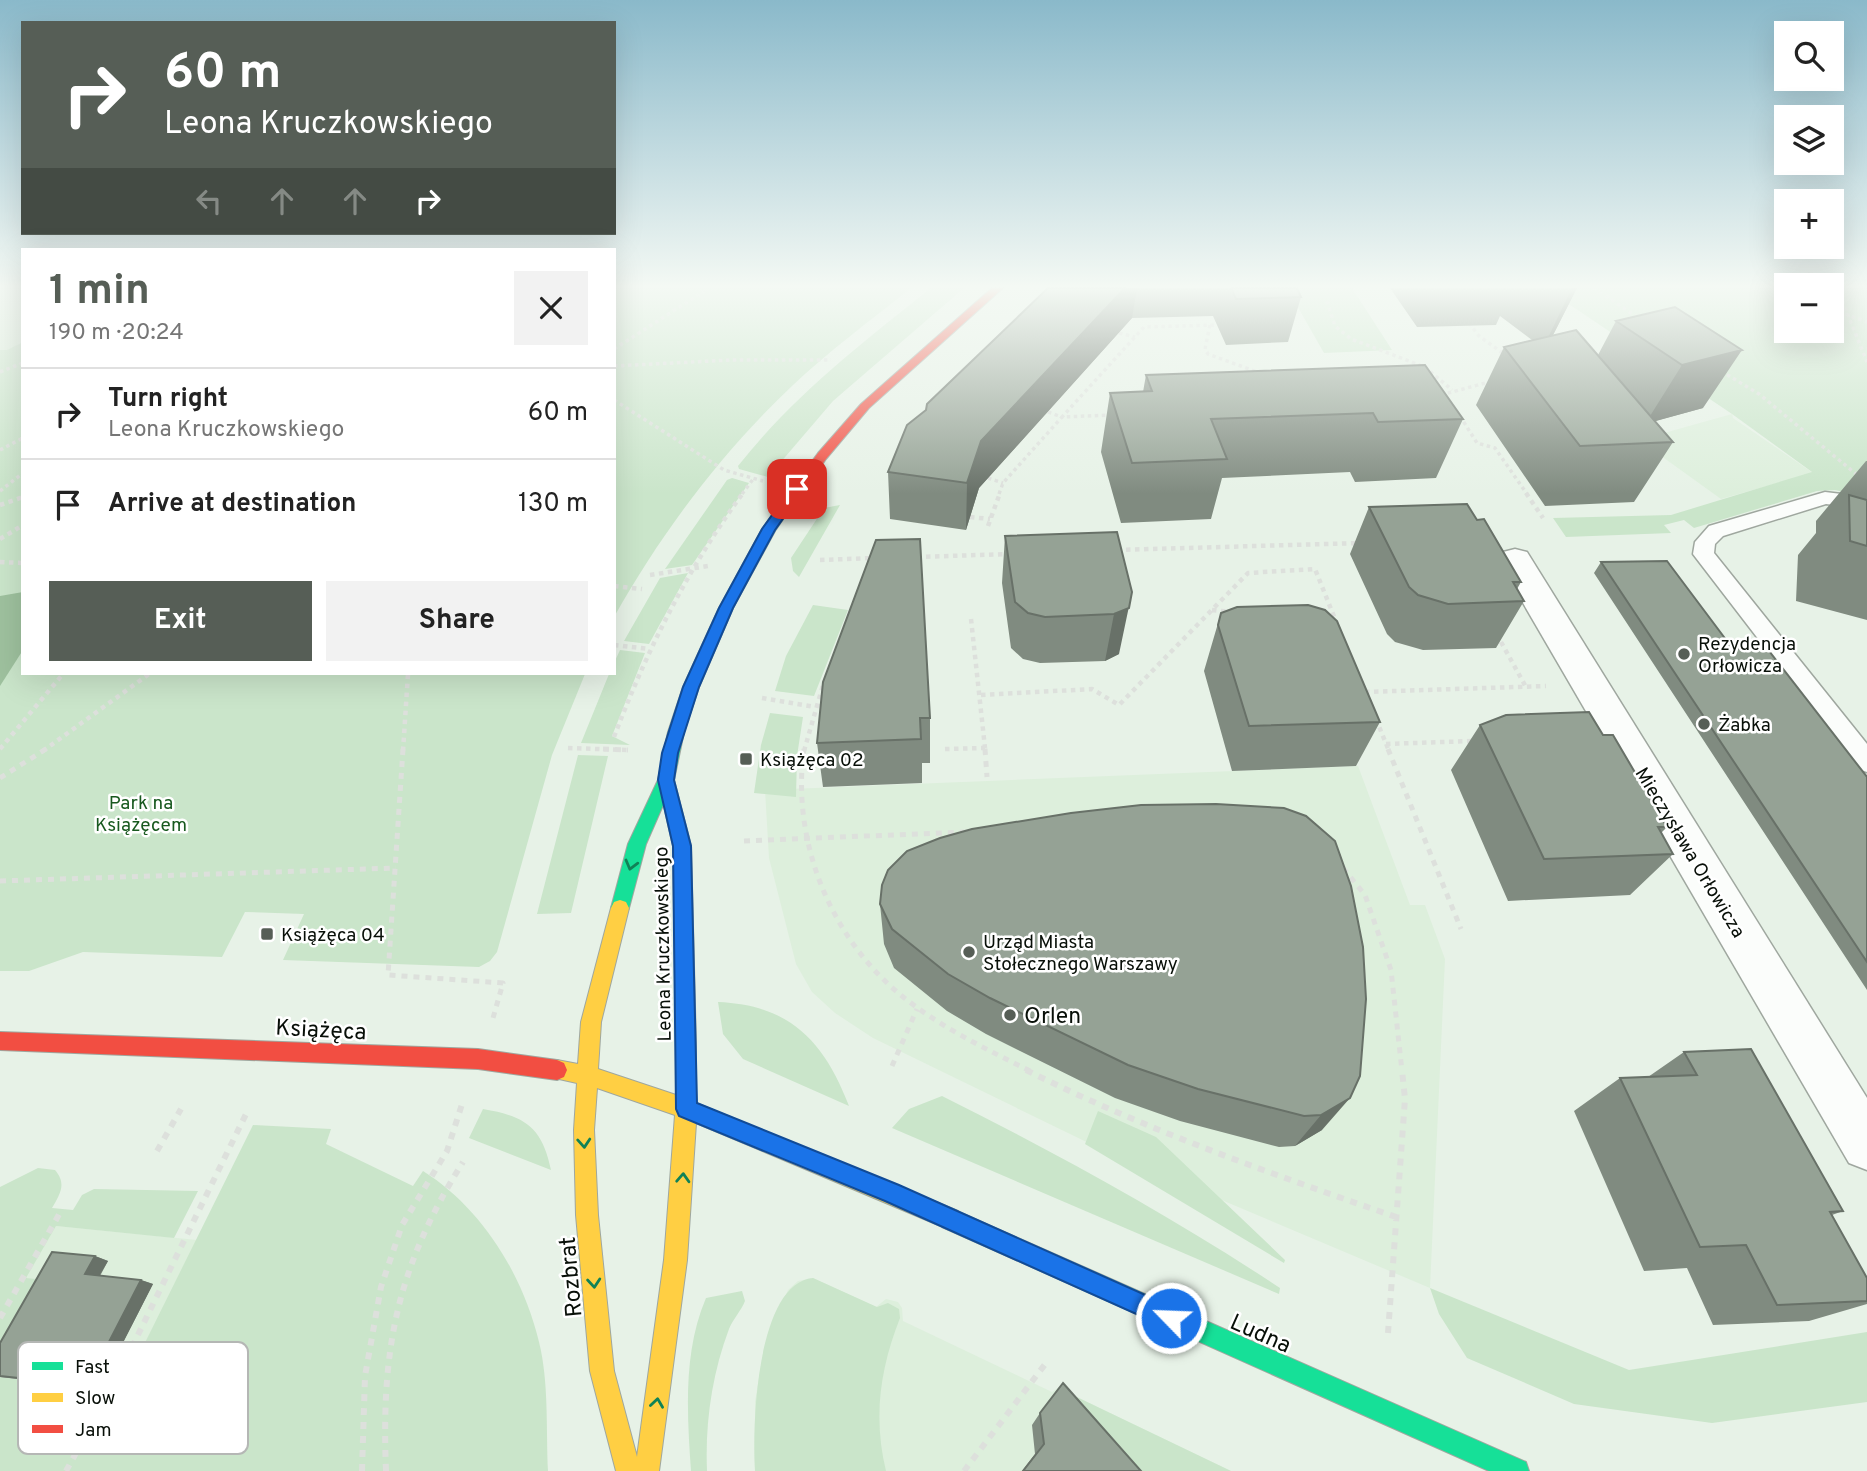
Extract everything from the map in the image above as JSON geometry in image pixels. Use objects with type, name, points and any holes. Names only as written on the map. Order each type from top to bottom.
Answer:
[{"type":"street","name":"Leona Kruczkowskiego","points":[[586,1075],[591,1022],[630,867],[637,844],[666,780],[676,732],[709,645],[741,579],[784,507],[865,406],[921,357]]},
{"type":"street","name":"Mieczysława Orłowicza","points":[[1515,560],[1863,1131]]},
{"type":"street","name":"Leona Kruczkowskiego","points":[[666,780],[682,846],[687,1109]]},
{"type":"street","name":"Książęca","points":[[0,1041],[478,1059],[523,1063],[586,1075],[637,1091]]},
{"type":"street","name":"Rozbrat","points":[[586,1075],[584,1130],[587,1215],[601,1371],[628,1471]]},
{"type":"street","name":"Ludna","points":[[637,1091],[892,1193],[1517,1471]]},
{"type":"street","points":[[647,1471],[676,1273],[687,1109]]},
{"type":"lane","points":[[1867,503],[1825,498],[1728,527],[1716,531],[1705,542],[1703,554],[1867,762]]},
{"type":"path","points":[[988,526],[1003,483],[1117,357]]},
{"type":"path","points":[[1215,357],[1261,373]]},
{"type":"path","points":[[1398,357],[1425,367],[1453,390]]},
{"type":"path","points":[[616,366],[731,360],[831,360]]},
{"type":"path","points":[[0,372],[21,364]]},
{"type":"path","points":[[1712,366],[1759,394],[1859,477]]},
{"type":"path","points":[[1440,403],[1440,396],[1453,390],[1491,382]]},
{"type":"path","points":[[616,401],[724,470],[767,482]]},
{"type":"path","points":[[1048,412],[1062,417],[1115,415]]},
{"type":"path","points":[[1457,412],[1477,443],[1495,448],[1543,518]]},
{"type":"path","points":[[0,450],[21,439]]},
{"type":"path","points":[[0,491],[21,475]]},
{"type":"path","points":[[1515,477],[1527,476]]},
{"type":"path","points":[[614,737],[649,649],[692,569],[754,478]]},
{"type":"path","points":[[988,478],[1003,483]]},
{"type":"path","points":[[0,505],[21,498]]},
{"type":"path","points":[[970,517],[990,519]]},
{"type":"path","points":[[0,539],[21,526]]},
{"type":"path","points":[[0,529],[9,532]]},
{"type":"path","points":[[1110,551],[1361,543]]},
{"type":"path","points":[[916,556],[1013,554]]},
{"type":"path","points":[[820,560],[874,558],[870,568]]},
{"type":"path","points":[[0,562],[21,563]]},
{"type":"path","points":[[650,575],[711,566]]},
{"type":"path","points":[[981,695],[1092,689],[1119,705],[1248,573],[1315,569],[1339,629]]},
{"type":"path","points":[[616,586],[642,589]]},
{"type":"path","points":[[1212,610],[1234,612]]},
{"type":"path","points":[[971,619],[981,695],[987,777]]},
{"type":"path","points":[[1501,642],[1526,687]]},
{"type":"path","points":[[616,645],[649,649]]},
{"type":"path","points":[[828,672],[806,738],[801,774],[807,839],[822,890],[834,916],[857,950],[886,982],[917,1009],[1067,1091],[1226,1158],[1399,1219]]},
{"type":"path","points":[[0,749],[62,675]]},
{"type":"path","points":[[0,778],[20,768],[148,675]]},
{"type":"path","points":[[408,675],[388,975],[503,983],[496,1009]]},
{"type":"path","points":[[1359,679],[1369,702]]},
{"type":"path","points":[[1365,691],[1553,686]]},
{"type":"path","points":[[762,698],[815,707]]},
{"type":"path","points":[[1373,713],[1461,929]]},
{"type":"path","points":[[1386,744],[1480,741]]},
{"type":"path","points":[[568,748],[628,750]]},
{"type":"path","points":[[945,749],[985,748]]},
{"type":"path","points":[[744,841],[970,832]]},
{"type":"path","points":[[1334,857],[1365,895],[1391,970],[1405,1099],[1399,1219],[1388,1333]]},
{"type":"path","points":[[0,881],[396,868]]},
{"type":"path","points":[[892,1066],[917,1009]]},
{"type":"path","points":[[157,1151],[181,1109]]},
{"type":"path","points":[[134,1342],[247,1112]]},
{"type":"path","points":[[362,1471],[362,1410],[375,1304],[408,1213],[445,1155]]},
{"type":"path","points":[[386,1471],[385,1402],[397,1300],[422,1228],[463,1162]]},
{"type":"path","points":[[0,1318],[61,1211]]},
{"type":"path","points":[[964,1471],[1046,1363]]},
{"type":"path","points":[[66,1471],[75,1454]]},
{"type":"shaded area","points":[[1732,414],[1733,418],[1813,473],[1721,499],[1639,440]]},
{"type":"shaded area","points":[[21,592],[21,653],[0,686],[0,596]]},
{"type":"shaded area","points":[[1358,766],[1410,905],[1425,905],[1445,959],[1430,1288],[1103,1150],[873,1038],[835,1013],[812,992],[796,964],[769,858],[765,790]]},
{"type":"shaded area","points":[[56,1226],[197,1240],[146,1342],[45,1342],[51,1279],[25,1278]]},
{"type":"shaded area","points":[[813,1278],[876,1307],[886,1299],[898,1302],[902,1308],[903,1321],[1052,1392],[1058,1388],[1231,1471],[755,1471],[755,1402],[764,1347],[788,1290],[798,1281]]},
{"type":"green space","name":"Park na Książęcem","points":[[0,357],[21,357],[21,675],[585,675],[552,755],[497,952],[490,961],[479,967],[283,960],[304,914],[245,912],[222,957],[83,952],[29,971],[0,971]]},
{"type":"green space","points":[[616,357],[825,357],[766,412],[717,466],[673,524],[616,614]]},
{"type":"green space","points":[[846,357],[884,357],[833,401],[768,477],[739,469],[738,466],[759,441],[805,393]]},
{"type":"green space","points":[[1647,357],[1867,357],[1867,497],[1835,490],[1817,491],[1694,528],[1684,520],[1664,525],[1671,533],[1566,537],[1553,518],[1671,515],[1812,472]]},
{"type":"green space","points":[[732,478],[749,483],[692,565],[665,569],[727,480]]},
{"type":"green space","points":[[840,505],[799,577],[793,571],[791,558],[824,508]]},
{"type":"green space","points":[[688,573],[649,644],[624,641],[660,578]]},
{"type":"green space","points":[[813,605],[848,610],[814,696],[775,691],[786,656]]},
{"type":"green space","points":[[620,650],[645,653],[612,736],[630,745],[581,743],[609,675],[616,675],[616,659]]},
{"type":"green space","points":[[770,713],[803,717],[797,756],[796,797],[754,793],[761,745]]},
{"type":"green space","points":[[578,755],[608,756],[571,913],[537,914]]},
{"type":"green space","points":[[718,1002],[765,1010],[801,1031],[816,1045],[828,1063],[849,1106],[743,1059],[723,1034]]},
{"type":"green space","points":[[942,1096],[1156,1211],[1280,1288],[1279,1294],[892,1128],[909,1109]]},
{"type":"green space","points":[[483,1109],[510,1115],[529,1126],[542,1143],[551,1170],[469,1138]]},
{"type":"green space","points":[[1098,1111],[1156,1137],[1285,1260],[1284,1263],[1085,1144]]},
{"type":"green space","points":[[253,1125],[331,1129],[326,1144],[413,1186],[423,1171],[464,1204],[497,1245],[522,1292],[539,1342],[546,1389],[548,1471],[0,1471],[0,1377],[18,1379],[18,1454],[248,1454],[248,1342],[145,1342]]},
{"type":"green space","points":[[38,1168],[55,1170],[61,1180],[60,1194],[52,1208],[73,1210],[82,1195],[94,1189],[198,1191],[174,1238],[56,1226],[26,1278],[52,1280],[0,1371],[0,1187]]},
{"type":"green space","points":[[813,1278],[877,1307],[888,1303],[899,1309],[900,1318],[883,1375],[879,1412],[886,1471],[755,1471],[757,1392],[769,1330],[779,1304],[794,1286]]},
{"type":"green space","points":[[1430,1288],[1629,1370],[1867,1332],[1867,1402],[1712,1423],[1574,1404],[1467,1358],[1439,1314]]},
{"type":"green space","points":[[742,1291],[745,1301],[729,1329],[714,1381],[707,1435],[707,1471],[691,1471],[688,1383],[693,1340],[706,1298]]},
{"type":"green space","points":[[1058,1388],[1231,1471],[1117,1471],[1052,1397]]},
{"type":"building","points":[[976,357],[1060,357],[981,441],[967,483],[888,472],[907,425],[926,410],[927,404]]},
{"type":"building","points":[[1511,357],[1599,357],[1673,442],[1580,446]]},
{"type":"building","points":[[1669,357],[1715,357],[1682,365]]},
{"type":"building","points":[[1425,365],[1463,419],[1378,422],[1373,413],[1211,419],[1227,459],[1132,463],[1110,393],[1152,391],[1146,375]]},
{"type":"building","points":[[1849,495],[1867,500],[1867,546],[1850,541]]},
{"type":"building","points":[[1467,504],[1477,520],[1484,519],[1521,582],[1513,582],[1524,601],[1448,604],[1418,595],[1409,587],[1369,507]]},
{"type":"building","points":[[1117,532],[1132,592],[1129,608],[1114,614],[1045,617],[1028,613],[1015,602],[1005,536]]},
{"type":"building","points":[[920,539],[930,718],[920,718],[921,739],[817,743],[823,682],[876,540]]},
{"type":"building","points":[[1667,561],[1733,649],[1766,647],[1867,777],[1867,962],[1601,562]]},
{"type":"building","points":[[1308,605],[1325,610],[1337,621],[1380,722],[1249,726],[1218,625],[1221,613],[1237,607]]},
{"type":"building","points":[[1589,712],[1603,735],[1613,735],[1667,827],[1658,827],[1673,854],[1544,859],[1480,725],[1506,715]]},
{"type":"building","points":[[1216,804],[1284,808],[1306,816],[1335,841],[1351,886],[1363,947],[1366,999],[1360,1076],[1350,1098],[1321,1115],[1304,1116],[1198,1089],[1128,1065],[990,998],[948,974],[892,929],[880,904],[882,885],[888,870],[907,851],[940,838],[972,829],[1071,813],[1141,805]]},
{"type":"building","points":[[1751,1049],[1843,1211],[1830,1212],[1867,1278],[1867,1301],[1777,1305],[1746,1245],[1700,1247],[1620,1078],[1697,1075],[1684,1052]]},
{"type":"building","points":[[52,1252],[95,1256],[85,1274],[141,1280],[109,1342],[18,1342],[18,1378],[0,1376],[0,1343]]},
{"type":"building","points":[[1063,1383],[1141,1471],[1023,1471],[1044,1444],[1040,1413]]},
{"type":"traffic: fast","points":[[620,908],[637,844],[666,780],[676,732],[691,687],[726,608],[769,529],[784,509]]},
{"type":"traffic: fast","points":[[950,1219],[1517,1471]]},
{"type":"traffic: slow","points":[[620,908],[591,1022],[584,1130],[587,1215],[602,1371],[628,1471]]},
{"type":"traffic: slow","points":[[647,1471],[681,1207],[686,1047]]},
{"type":"traffic: slow","points":[[557,1070],[586,1075],[687,1109],[950,1219]]},
{"type":"traffic: jam","points":[[784,509],[822,456],[865,406],[921,357]]},
{"type":"traffic: jam","points":[[666,780],[682,846],[686,1047]]},
{"type":"traffic: jam","points":[[0,1041],[478,1059],[557,1070]]},
{"type":"place","name":"Rezydencja Orłowicza","points":[[1684,654]]},
{"type":"place","name":"Żabka","points":[[1704,724]]},
{"type":"place","name":"Książęca 02","points":[[746,759]]},
{"type":"place","name":"Książęca 04","points":[[267,934]]},
{"type":"place","name":"Urząd Miasta Stołecznego Warszawy","points":[[969,952]]},
{"type":"place","name":"Orlen","points":[[1010,1015]]},
{"type":"route","points":[[797,489],[769,529],[726,608],[691,687],[670,753],[666,780],[682,846],[687,1109],[892,1193],[1171,1318]]}]
